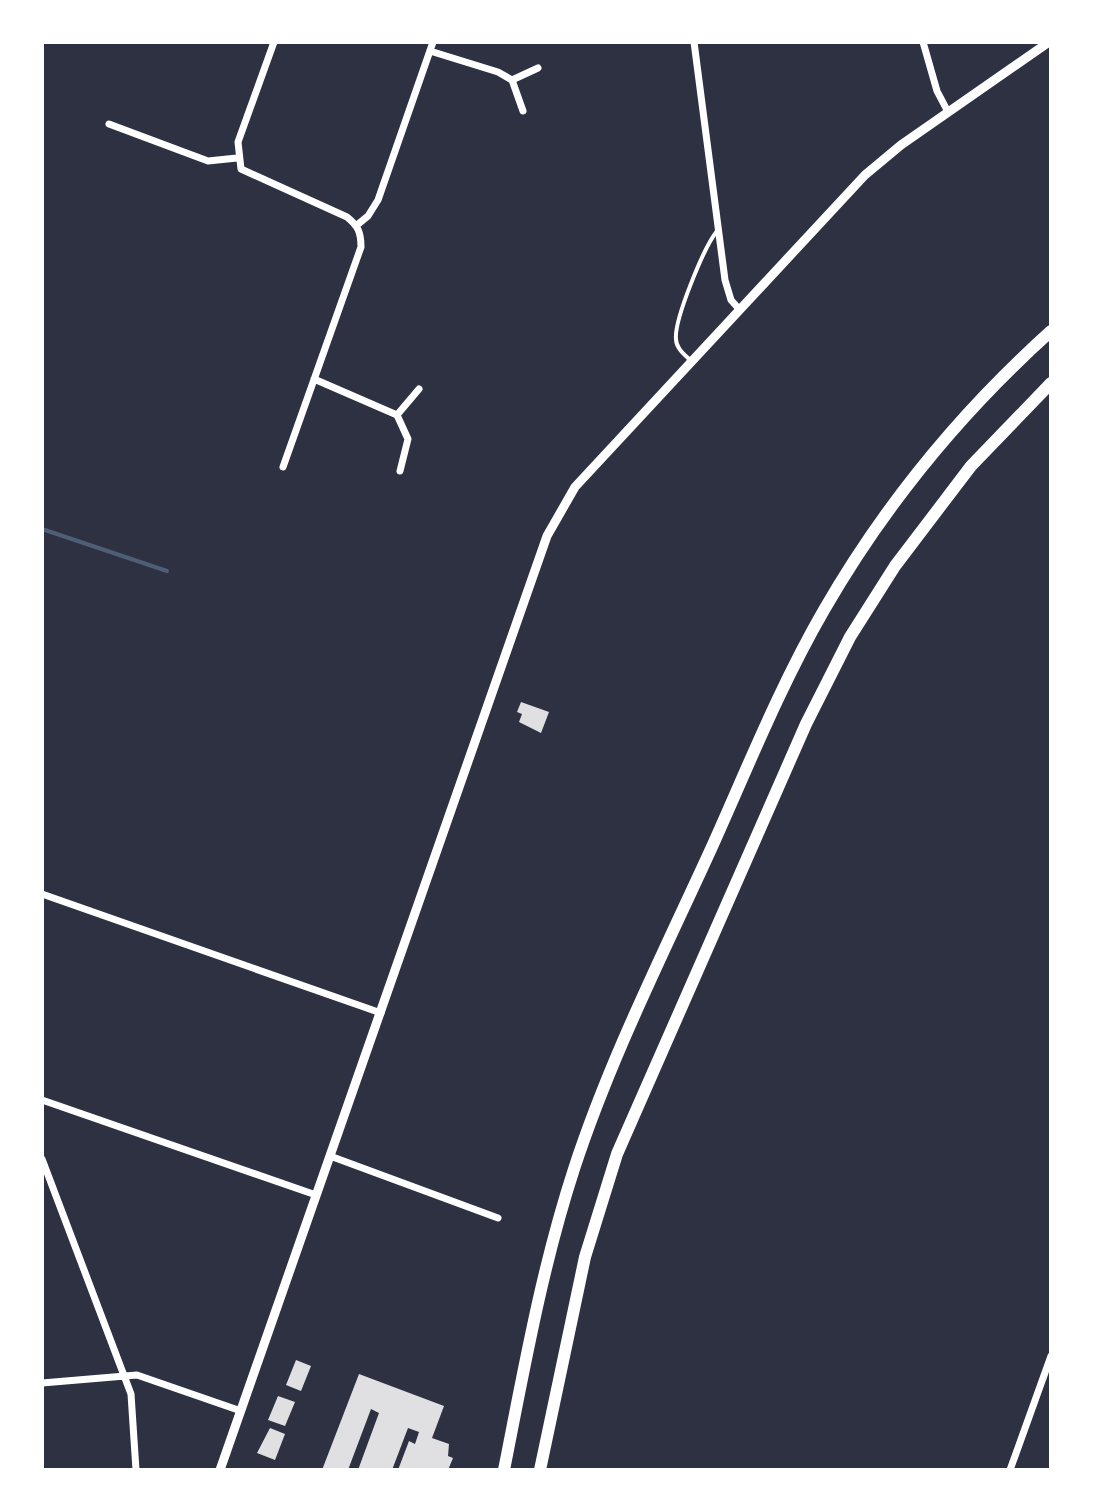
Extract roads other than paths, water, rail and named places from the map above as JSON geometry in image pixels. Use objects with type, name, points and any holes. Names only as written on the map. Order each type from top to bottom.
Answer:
[{"type":"highway","points":[[504,1470],[546,1264],[580,1151],[619,1054],[799,656],[855,560],[919,472],[989,391],[1051,331]]},
{"type":"highway","points":[[540,1470],[585,1257],[617,1154],[800,736],[850,637],[895,566],[971,466],[1051,383]]},
{"type":"highway","points":[[1030,403],[1051,397]]},
{"type":"street","points":[[274,42],[238,142],[237,158],[241,169],[306,196],[357,225]]},
{"type":"street","points":[[357,225],[368,216],[378,200],[433,42]]},
{"type":"street","points":[[694,42],[727,290],[739,309]]},
{"type":"street","points":[[923,42],[937,91],[948,112]]},
{"type":"street","points":[[220,1470],[557,513],[575,487],[865,175],[948,112],[1049,42]]},
{"type":"street","points":[[430,51],[498,72],[512,80],[523,111]]},
{"type":"street","points":[[512,80],[538,68]]},
{"type":"street","points":[[109,124],[208,161],[237,158]]},
{"type":"street","points":[[283,467],[361,247],[357,225]]},
{"type":"street","points":[[314,379],[397,415],[408,439],[400,471]]},
{"type":"street","points":[[397,415],[419,389]]},
{"type":"street","points":[[42,894],[381,1013]]},
{"type":"street","points":[[42,1100],[316,1195]]},
{"type":"street","points":[[330,1156],[498,1218]]},
{"type":"street","points":[[42,1159],[133,1404],[136,1470]]},
{"type":"street","points":[[42,1186],[52,1186]]},
{"type":"street","points":[[1010,1470],[1051,1356]]},
{"type":"street","points":[[42,1383],[142,1376],[241,1411]]},
{"type":"lane","points":[[691,361],[677,345],[676,331],[703,251],[718,229]]},
{"type":"waterway","points":[[42,529],[167,571]]}]
